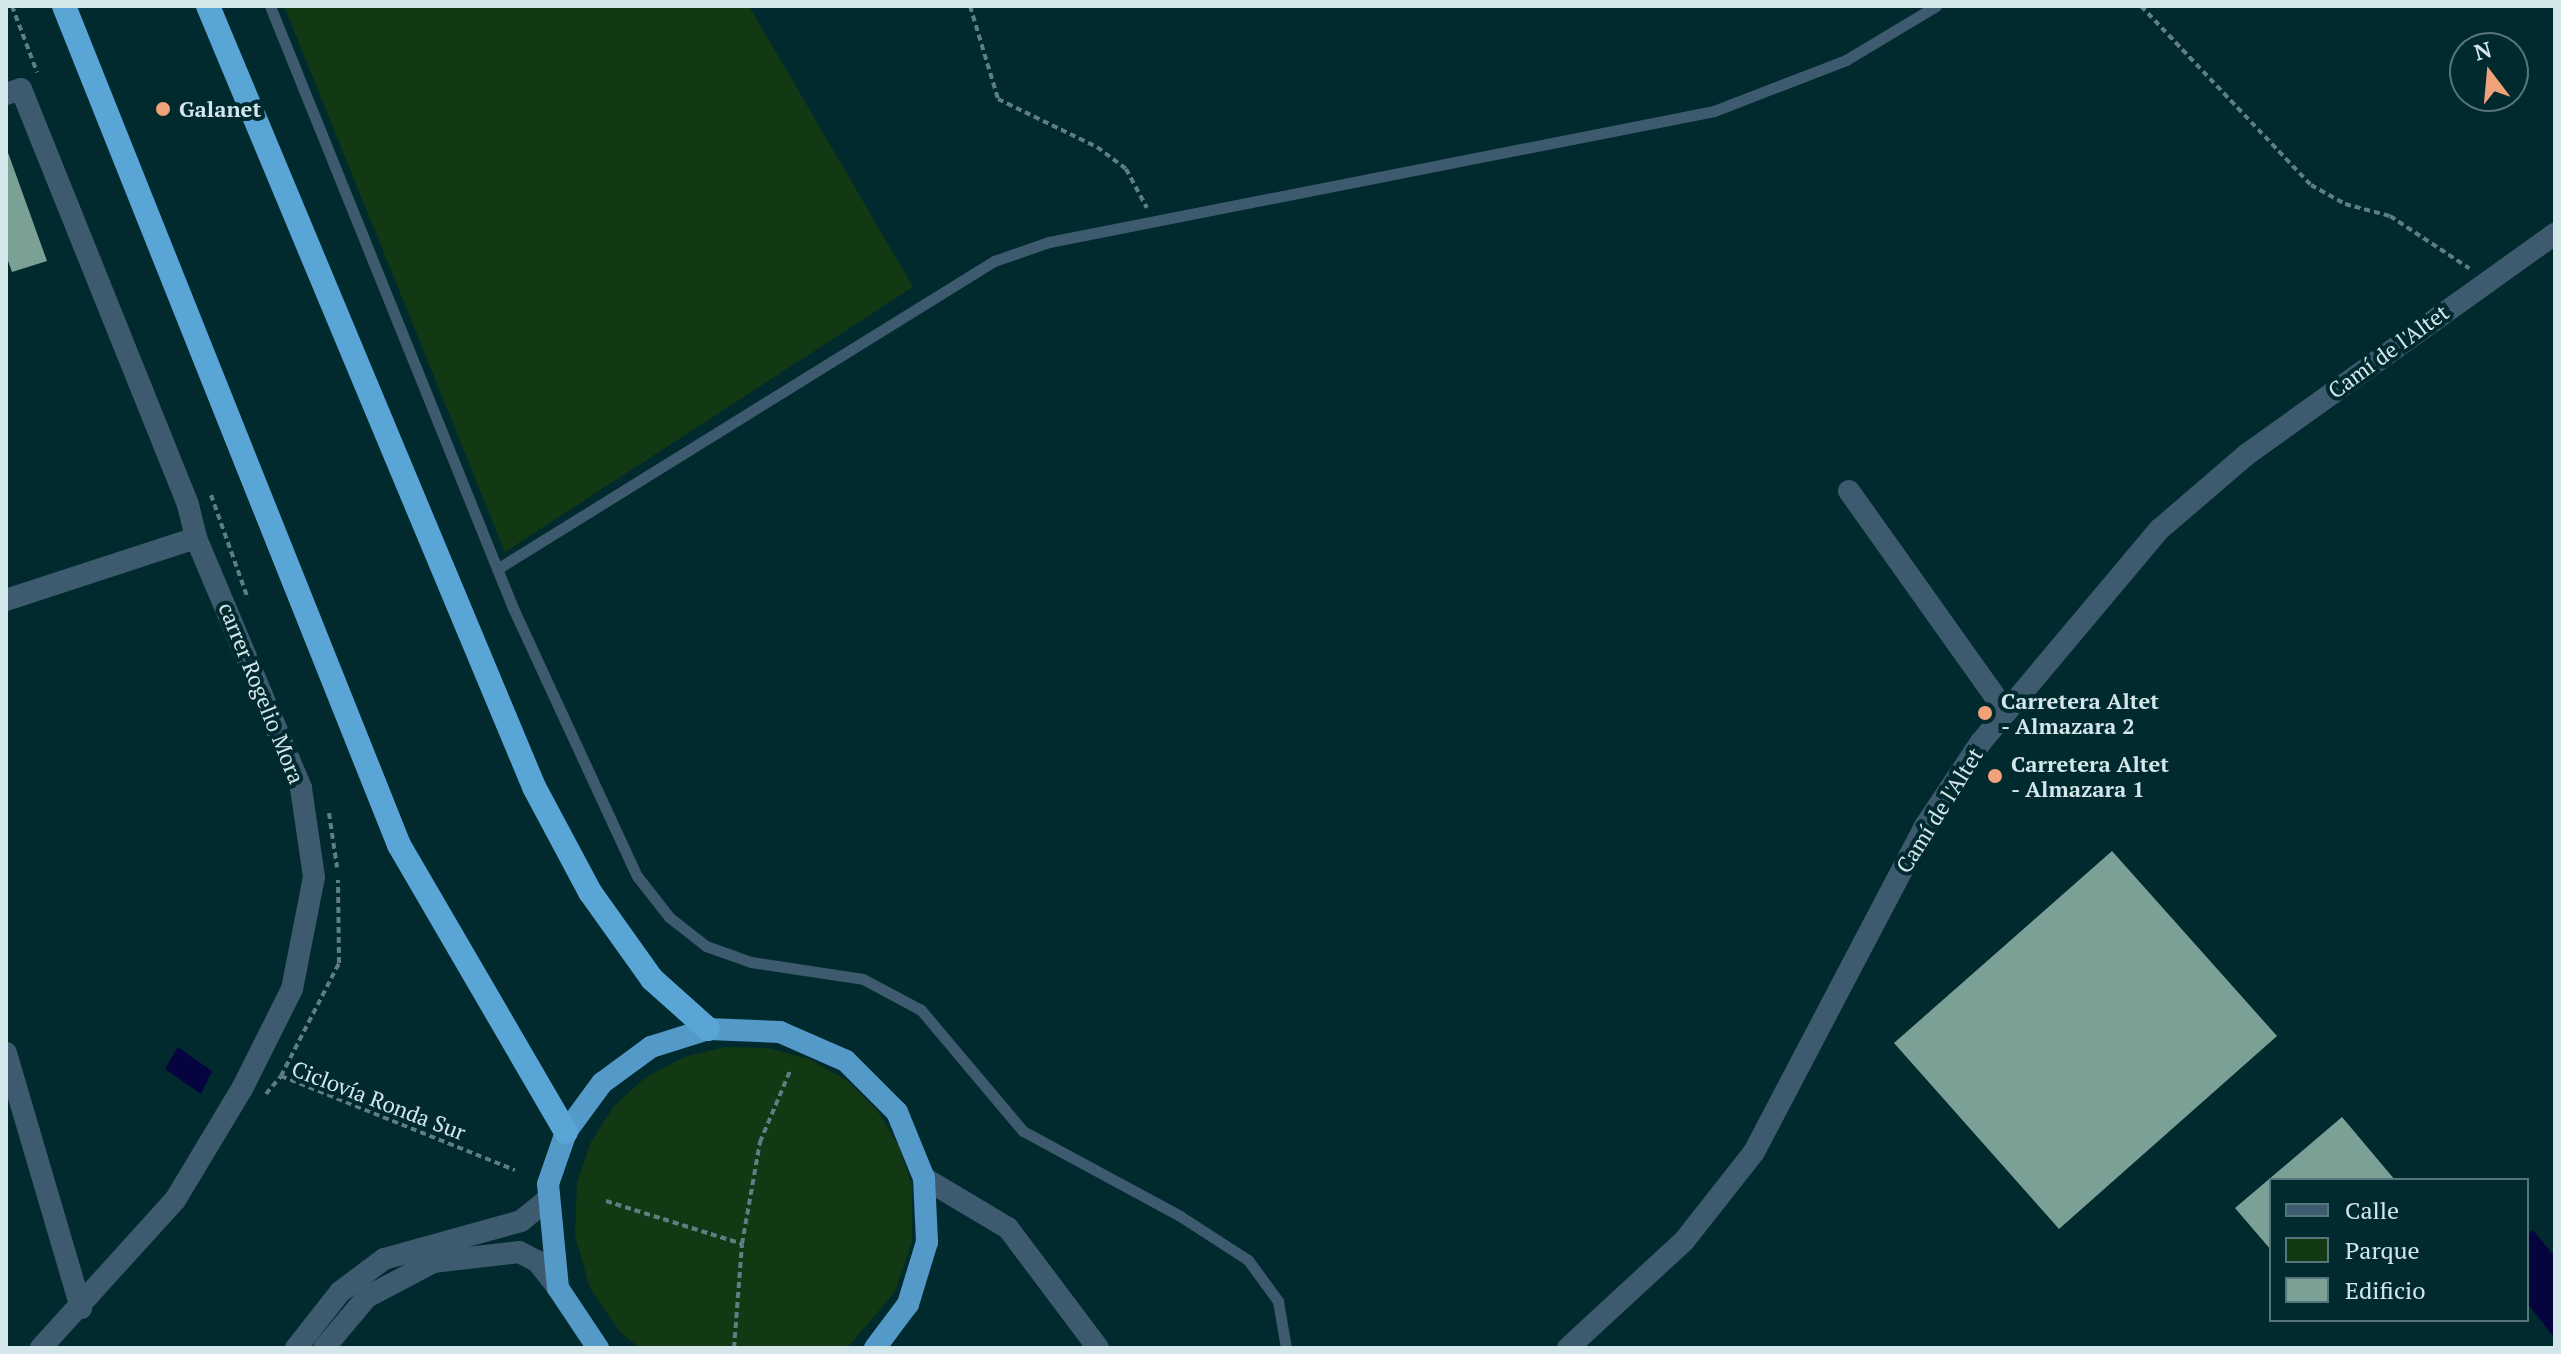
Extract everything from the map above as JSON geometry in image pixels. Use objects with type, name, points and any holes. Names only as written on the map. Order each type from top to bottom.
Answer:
[{"type":"highway","points":[[64,6],[399,845],[566,1132]]},
{"type":"highway","points":[[208,6],[534,787],[590,892],[652,979],[708,1029]]},
{"type":"highway","points":[[598,1348],[580,1340],[558,1288],[549,1198],[566,1132],[602,1083],[639,1056],[708,1029],[780,1032],[846,1061],[897,1112],[924,1178],[927,1242],[908,1304],[875,1348]]},
{"type":"street","name":"carrer Rogelio Mora","points":[[14,92],[188,505],[196,538],[301,788],[314,877],[292,989],[243,1087],[175,1200],[81,1308],[41,1348]]},
{"type":"street","name":"Camí de l'Altet","points":[[1568,1348],[1684,1241],[1754,1152],[1925,826],[2006,712],[2160,529],[2246,455],[2555,234]]},
{"type":"street","points":[[1849,491],[2006,712]]},
{"type":"street","points":[[6,600],[196,538]]},
{"type":"street","points":[[6,1053],[81,1308]]},
{"type":"street","points":[[924,1178],[1008,1228],[1098,1348]]},
{"type":"street","points":[[296,1348],[340,1292],[384,1259],[521,1221],[549,1198]]},
{"type":"street","points":[[324,1348],[367,1297],[433,1262],[519,1252],[537,1261],[558,1288]]},
{"type":"lane","points":[[270,6],[497,569],[637,876],[669,917],[706,946],[751,962],[863,979],[921,1010],[1023,1131],[1180,1216],[1248,1260],[1278,1301],[1286,1348]]},
{"type":"lane","points":[[497,569],[994,261],[1049,242],[1714,111],[1846,60],[1936,6]]},
{"type":"path","points":[[970,6],[998,99],[1097,147],[1126,169],[1141,188],[1152,222]]},
{"type":"path","points":[[2141,6],[2311,185],[2345,204],[2390,216],[2488,280]]},
{"type":"path","points":[[734,1348],[742,1244],[760,1142],[790,1071]]},
{"type":"path","name":"Ciclovía Ronda Sur","points":[[264,1097],[281,1076],[515,1170]]},
{"type":"path","points":[[606,1201],[742,1244]]},
{"type":"green space","points":[[284,6],[749,6],[913,287],[505,552]]},
{"type":"green space","points":[[725,1047],[768,1048],[809,1059],[846,1080],[877,1110],[899,1146],[912,1187],[912,1241],[895,1292],[847,1348],[640,1348],[620,1332],[590,1288],[575,1236],[577,1182],[591,1142],[614,1106],[646,1077],[684,1057]]},
{"type":"shaded area","points":[[178,1047],[212,1071],[201,1094],[165,1069]]},
{"type":"shaded area","points":[[2533,1230],[2555,1257],[2553,1336],[2529,1306],[2529,1233]]},
{"type":"building","points":[[6,147],[47,261],[12,272],[6,255]]},
{"type":"building","points":[[2112,851],[2277,1036],[2059,1229],[1894,1043]]},
{"type":"building","points":[[2342,1117],[2393,1178],[2270,1178]]},
{"type":"building","points":[[2269,1179],[2269,1248],[2235,1208]]},
{"type":"place","name":"Galanet","points":[[163,109]]},
{"type":"place","name":"Carretera Altet - Almazara 2","points":[[1985,713]]},
{"type":"place","name":"Carretera Altet - Almazara 1","points":[[1995,776]]}]
